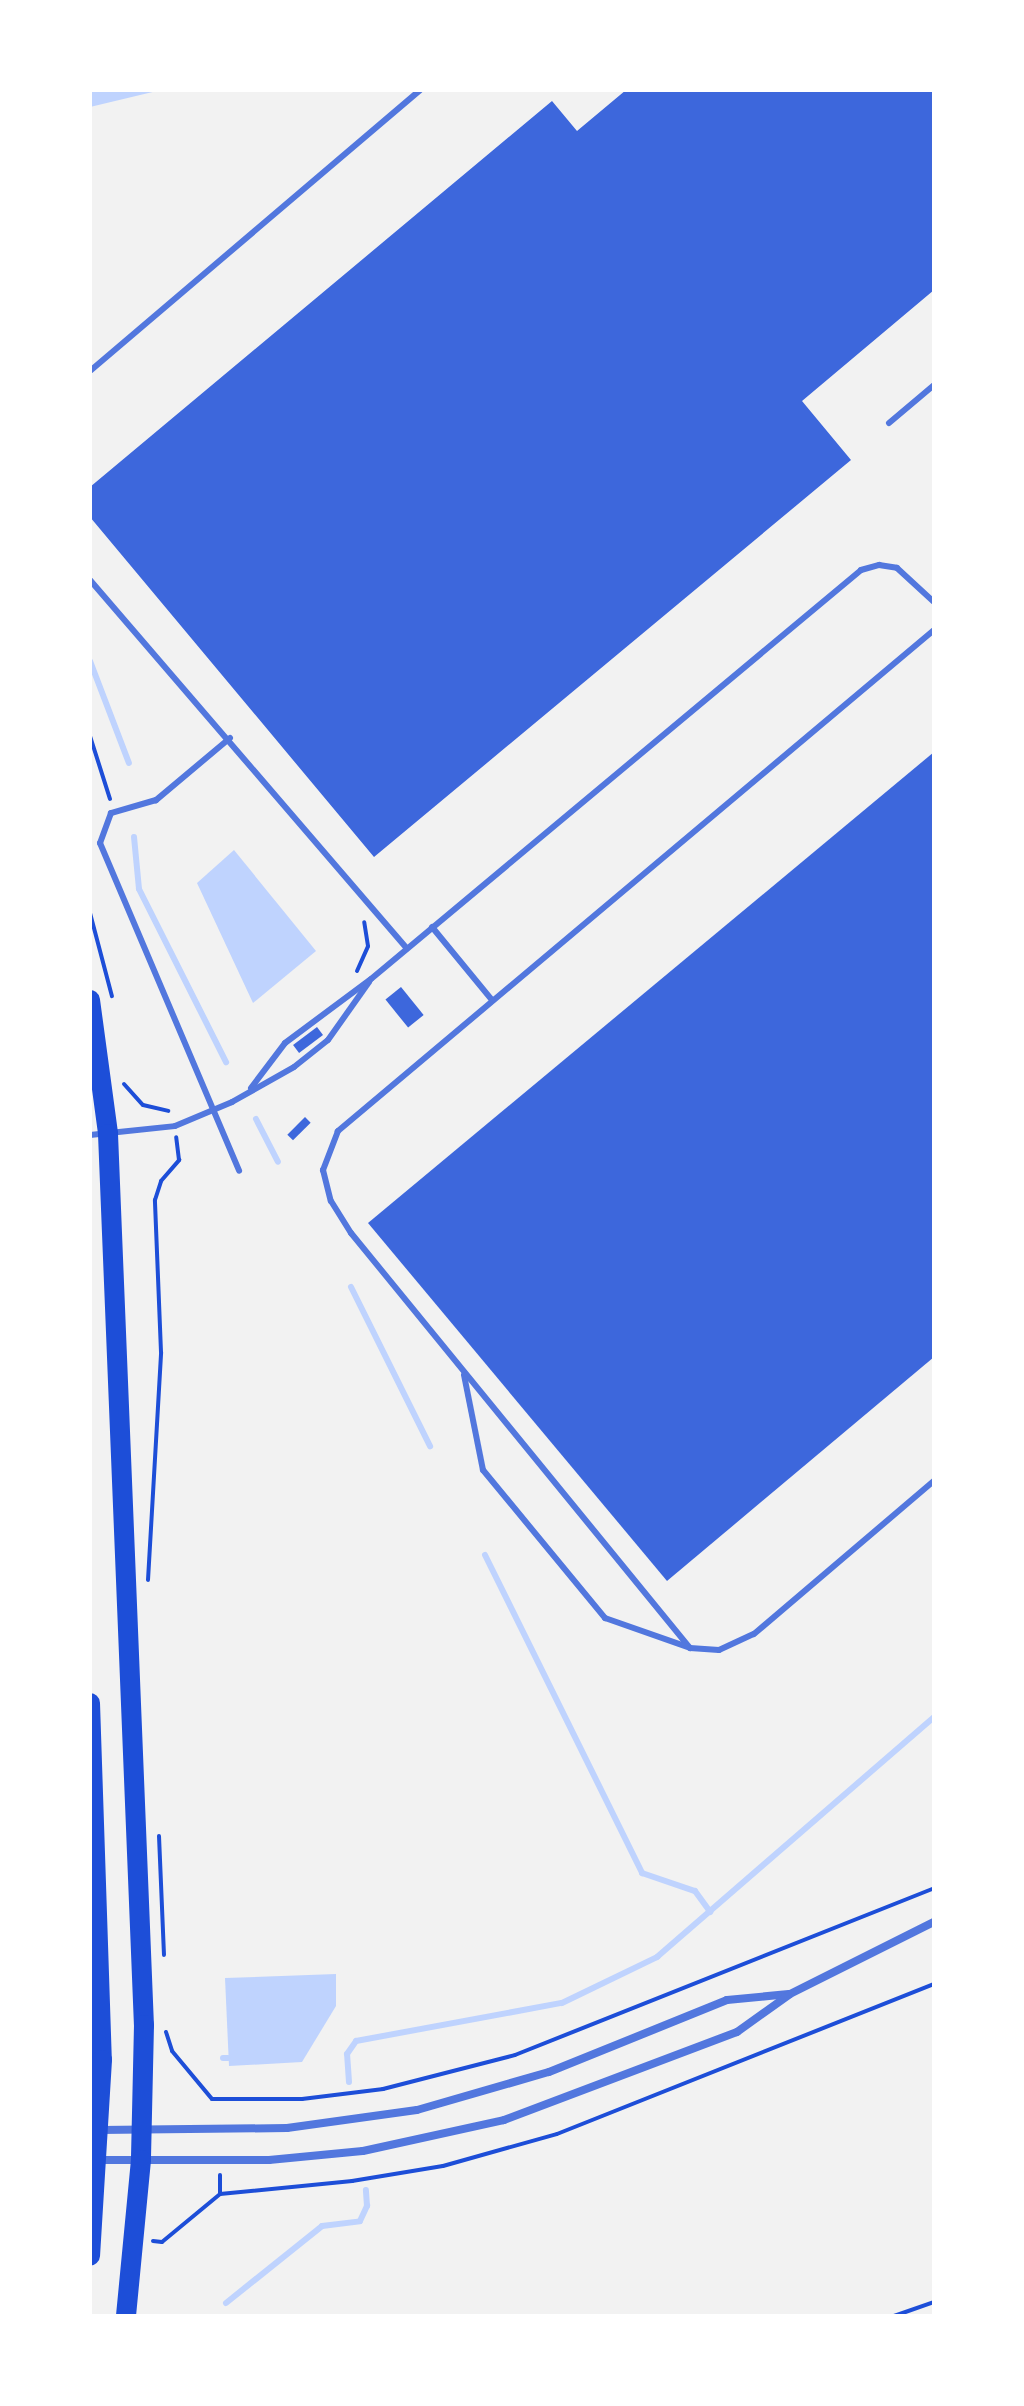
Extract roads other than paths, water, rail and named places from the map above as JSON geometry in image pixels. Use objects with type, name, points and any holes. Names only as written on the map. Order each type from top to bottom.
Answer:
[{"type":"main road","points":[[90,1000],[144,2025],[143,2130],[126,2316]]},
{"type":"main road","points":[[90,1703],[101,1959],[90,2256]]},
{"type":"street","points":[[94,2160],[269,2160],[442,2136],[564,2099],[737,2032],[790,1994],[934,1922]]},
{"type":"street","points":[[95,2130],[287,2128],[417,2110],[549,2072],[727,2000],[790,1994]]},
{"type":"lane","points":[[90,371],[420,90]]},
{"type":"lane","points":[[889,423],[934,385]]},
{"type":"lane","points":[[251,1088],[285,1043],[371,979],[861,570],[879,565],[897,568],[934,602]]},
{"type":"lane","points":[[90,580],[230,738],[407,949]]},
{"type":"lane","points":[[690,1648],[351,1233],[331,1201],[323,1170],[338,1131],[934,630]]},
{"type":"lane","points":[[230,738],[161,797],[115,810],[101,829],[101,850],[239,1171]]},
{"type":"lane","points":[[432,927],[492,1000]]},
{"type":"lane","points":[[99,1134],[175,1126],[212,1113],[251,1088],[287,1071],[328,1040],[371,979]]},
{"type":"lane","points":[[463,1371],[483,1470],[605,1618],[690,1648],[719,1650],[754,1634],[934,1481]]},
{"type":"water","points":[[90,90],[161,90],[90,107]]},
{"type":"water","points":[[234,850],[316,951],[253,1003],[197,883]]},
{"type":"water","points":[[336,1974],[336,2006],[302,2062],[229,2066],[225,1978]]},
{"type":"waterway","points":[[90,661],[129,763]]},
{"type":"waterway","points":[[134,837],[139,889],[226,1062]]},
{"type":"waterway","points":[[256,1119],[278,1162]]},
{"type":"waterway","points":[[351,1287],[430,1446]]},
{"type":"waterway","points":[[485,1555],[642,1873],[695,1891],[710,1912]]},
{"type":"waterway","points":[[349,2082],[347,2054],[356,2041],[562,2003],[657,1957],[934,1717]]},
{"type":"waterway","points":[[223,2058],[228,2058]]},
{"type":"waterway","points":[[226,2303],[322,2226],[360,2221],[367,2206],[366,2190]]}]
